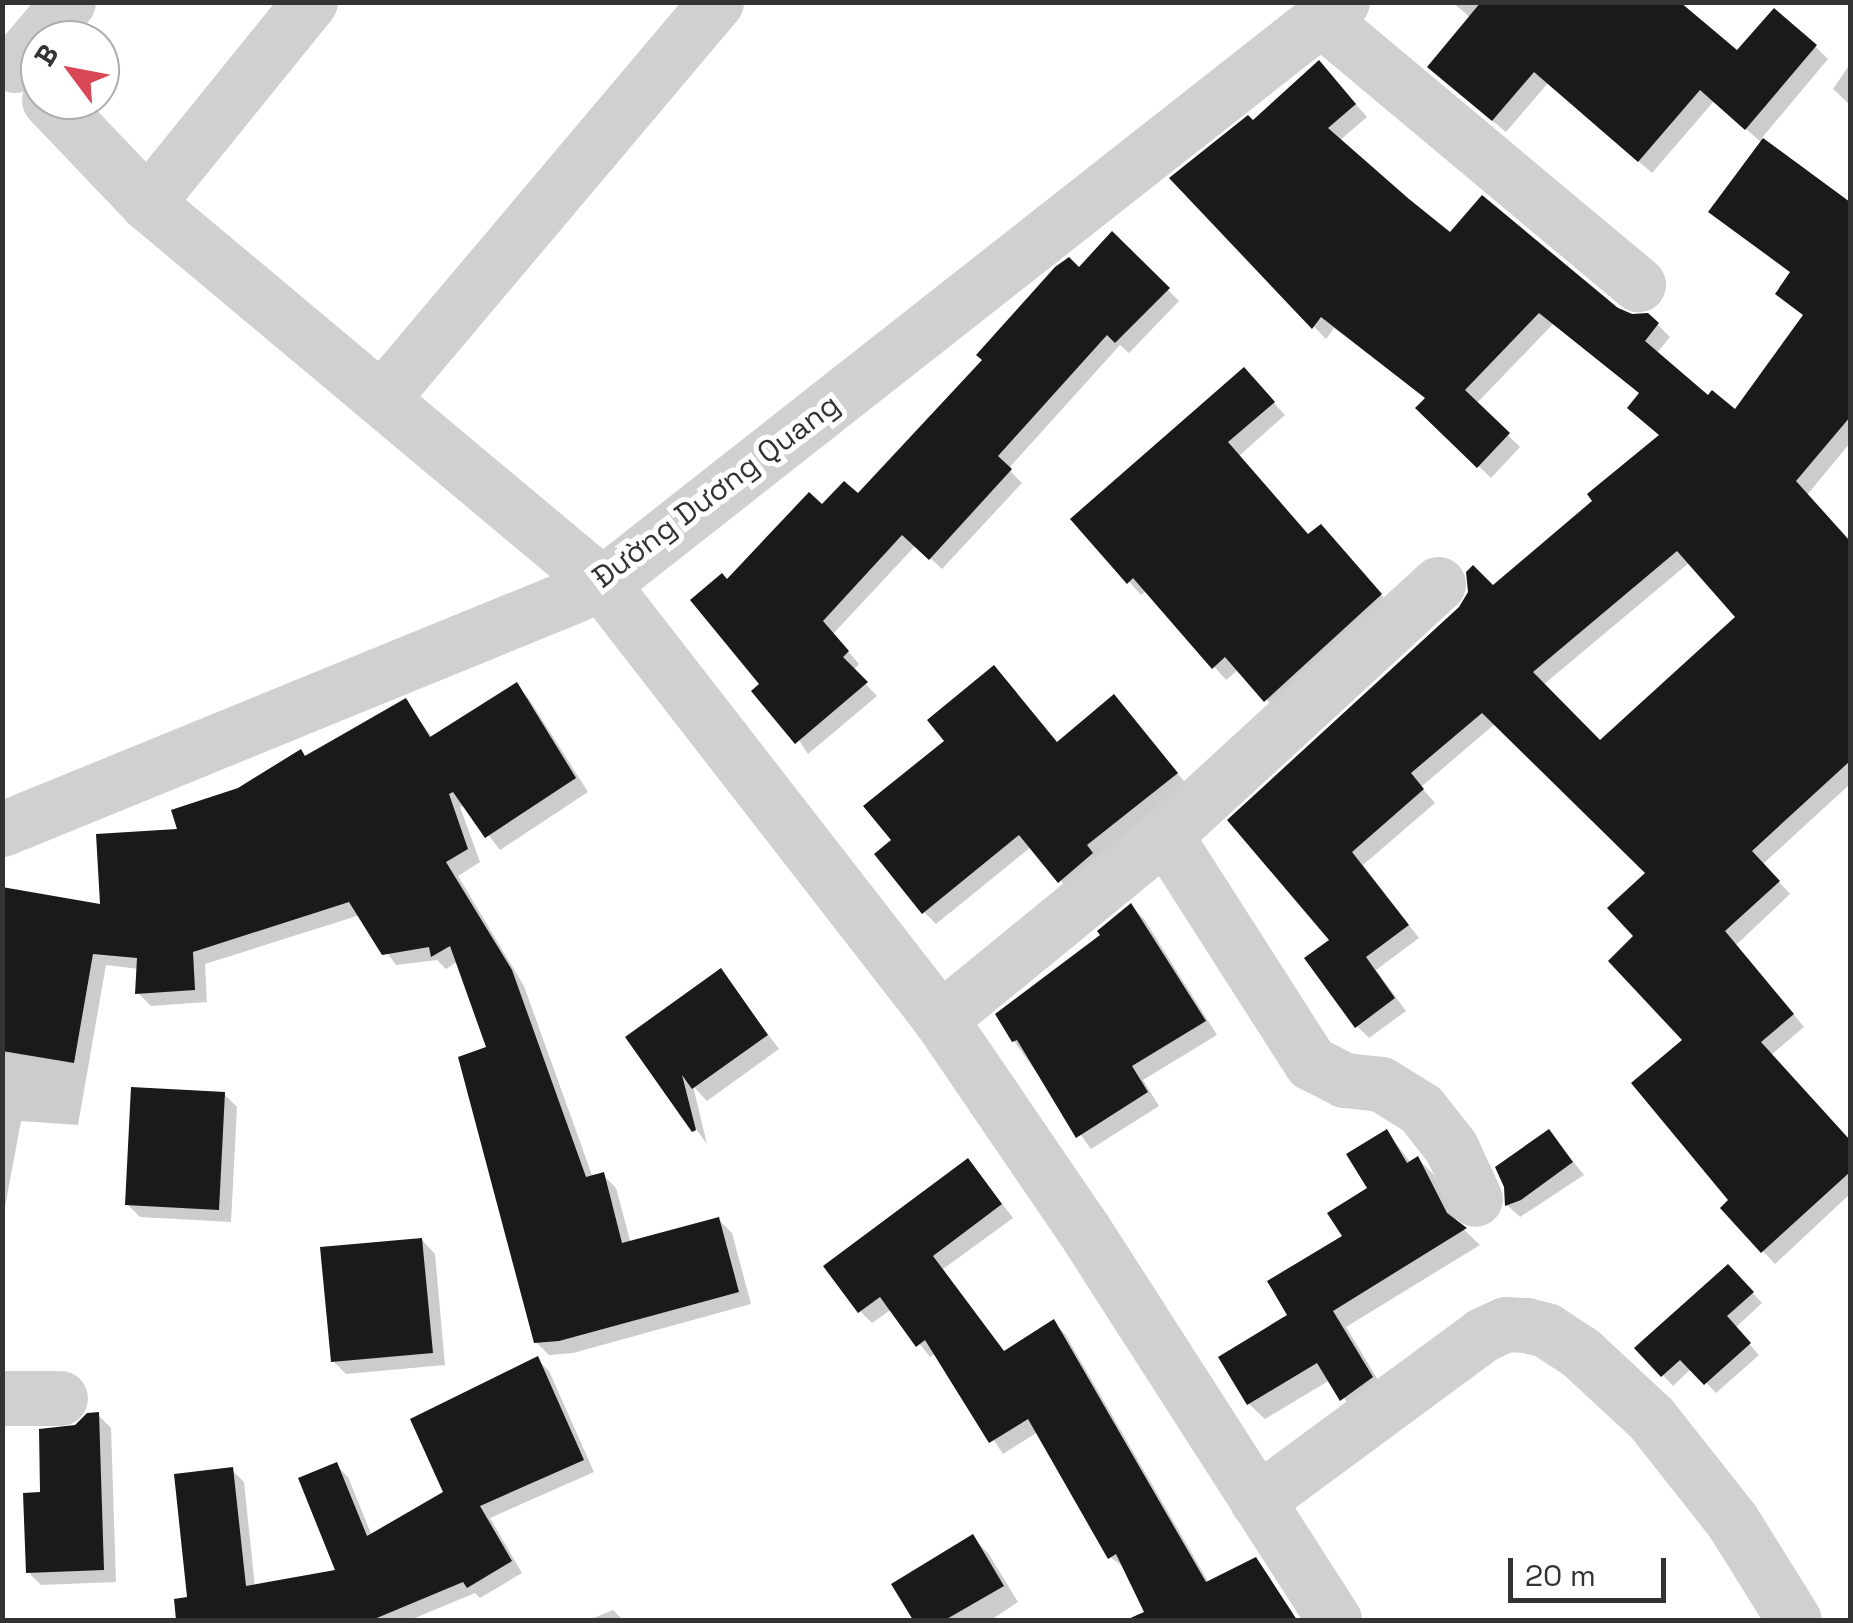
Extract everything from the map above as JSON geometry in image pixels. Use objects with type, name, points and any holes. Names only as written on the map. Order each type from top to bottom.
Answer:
[{"type":"street","points":[[147,202],[310,2]]},
{"type":"street","points":[[382,398],[716,2]]},
{"type":"street","points":[[1332,11],[1638,284]]},
{"type":"street","name":"Đường Dương Quang","points":[[2,829],[602,584],[1332,11]]},
{"type":"street","points":[[68,120],[147,202],[602,584],[940,1019],[1084,1230],[1334,1620]]},
{"type":"street","points":[[940,1019],[1166,835],[1438,584]]},
{"type":"street","points":[[1166,835],[1311,1062],[1344,1080],[1381,1084],[1421,1109],[1451,1147],[1476,1199]]},
{"type":"street","points":[[1257,1501],[1482,1335],[1506,1324],[1526,1325],[1546,1330],[1581,1353],[1651,1418],[1733,1522],[1794,1620]]},
{"type":"street","points":[[2,1398],[60,1398]]},
{"type":"building","points":[[1481,2],[1680,2],[1737,50],[1774,8],[1817,45],[1745,130],[1700,90],[1638,162],[1534,72],[1492,121],[1427,67]]},
{"type":"building","points":[[1319,60],[1356,104],[1328,128],[1409,199],[1450,232],[1482,195],[1618,308],[1632,314],[1648,313],[1659,323],[1645,341],[1708,395],[1712,390],[1735,409],[1803,315],[1775,294],[1790,272],[1708,212],[1763,138],[1850,202],[1850,417],[1796,481],[1850,541],[1850,761],[1752,851],[1780,881],[1725,931],[1794,1014],[1761,1042],[1850,1140],[1850,1172],[1761,1253],[1720,1208],[1728,1200],[1631,1083],[1682,1040],[1608,961],[1633,936],[1607,908],[1645,873],[1482,713],[1411,773],[1424,789],[1352,852],[1409,925],[1366,957],[1395,998],[1355,1028],[1304,958],[1329,940],[1227,820],[1459,607],[1468,592],[1466,572],[1473,565],[1493,585],[1592,501],[1587,494],[1659,435],[1627,408],[1639,393],[1539,313],[1465,390],[1510,433],[1477,468],[1415,408],[1425,398],[1321,317],[1312,329],[1169,178],[1248,115],[1253,120]],"holes":[[[1677,551],[1735,617],[1600,740],[1533,672]]]},
{"type":"building","points":[[1112,231],[1170,288],[1115,343],[1107,335],[998,456],[1012,469],[929,560],[902,535],[823,621],[849,651],[843,657],[868,682],[795,744],[751,691],[759,684],[690,600],[722,573],[727,579],[809,492],[822,504],[844,481],[858,493],[982,360],[976,355],[1055,267],[1069,257],[1079,267]]},
{"type":"building","points":[[1244,367],[1275,402],[1228,442],[1308,534],[1321,524],[1382,594],[1264,702],[1225,657],[1212,669],[1133,578],[1127,584],[1070,519]]},
{"type":"building","points":[[994,665],[1057,742],[1114,694],[1178,773],[1087,845],[1093,853],[1058,883],[1019,835],[922,914],[874,854],[891,840],[863,806],[944,741],[927,720]]},
{"type":"building","points":[[517,682],[576,778],[485,838],[453,792],[449,794],[468,849],[446,862],[512,970],[586,1177],[604,1172],[622,1243],[719,1217],[739,1292],[559,1341],[534,1343],[458,1057],[486,1047],[450,946],[431,957],[429,947],[382,955],[349,902],[193,952],[195,990],[135,994],[137,958],[93,954],[74,1063],[2,1051],[2,887],[100,904],[96,834],[177,829],[171,810],[238,788],[301,749],[305,756],[406,698],[430,737]]},
{"type":"building","points":[[1131,903],[1206,1021],[1132,1066],[1148,1092],[1076,1138],[1017,1040],[1012,1042],[995,1014],[1100,935],[1097,931]]},
{"type":"building","points":[[721,968],[768,1035],[692,1089],[682,1075],[696,1130],[692,1132],[625,1037]]},
{"type":"building","points":[[131,1087],[225,1092],[219,1210],[125,1205]]},
{"type":"building","points":[[1387,1129],[1407,1163],[1418,1156],[1447,1213],[1467,1228],[1333,1311],[1373,1377],[1340,1401],[1317,1363],[1247,1405],[1218,1357],[1287,1315],[1267,1281],[1342,1236],[1327,1213],[1367,1188],[1346,1154]]},
{"type":"building","points":[[1549,1129],[1573,1162],[1521,1200],[1505,1206],[1504,1187],[1495,1167]]},
{"type":"building","points":[[968,1158],[1002,1204],[933,1256],[1004,1351],[1054,1319],[1206,1582],[1256,1557],[1297,1620],[1126,1620],[1144,1612],[1116,1554],[1108,1559],[1028,1419],[989,1443],[925,1340],[916,1347],[880,1297],[858,1313],[823,1266]]},
{"type":"building","points":[[422,1238],[433,1353],[331,1362],[320,1247]]},
{"type":"building","points":[[1728,1264],[1754,1292],[1727,1316],[1751,1343],[1704,1385],[1680,1360],[1661,1377],[1634,1348]]},
{"type":"building","points":[[538,1356],[584,1460],[480,1506],[512,1561],[467,1588],[463,1582],[372,1620],[176,1620],[174,1599],[187,1597],[174,1474],[233,1467],[246,1586],[335,1570],[298,1478],[337,1462],[367,1536],[443,1492],[410,1419]]},
{"type":"building","points":[[99,1412],[104,1570],[26,1573],[23,1493],[40,1492],[39,1429],[75,1425],[87,1413]]},
{"type":"building","points":[[973,1534],[1004,1586],[945,1620],[913,1620],[891,1584]]}]
